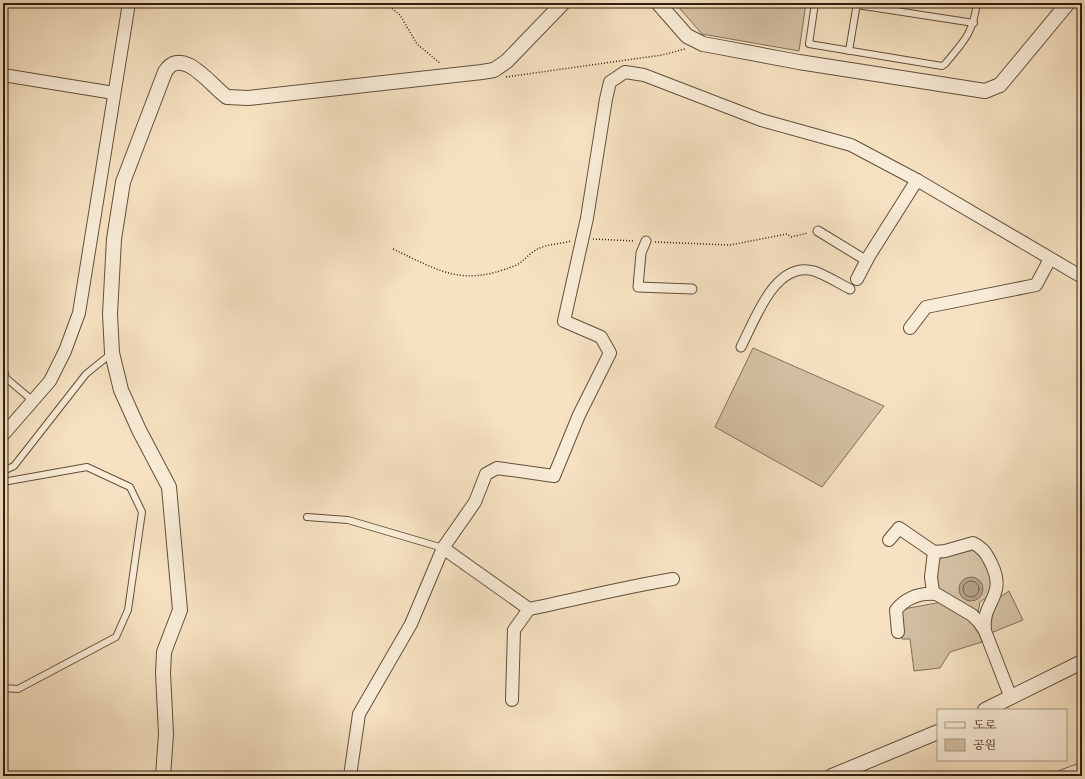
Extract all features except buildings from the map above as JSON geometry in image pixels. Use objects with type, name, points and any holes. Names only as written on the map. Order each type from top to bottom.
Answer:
[{"type":"street","points":[[4,435],[50,381],[57,368],[79,313],[129,3]]},
{"type":"street","points":[[163,776],[166,734],[163,673],[164,652],[180,610],[169,487],[139,430],[121,390],[112,353],[110,314],[114,239],[123,182],[169,65],[176,62],[182,63],[203,75],[227,97],[248,98],[494,70],[507,61],[563,3]]},
{"type":"street","points":[[658,3],[686,36],[702,44],[798,62],[986,91],[1000,85],[1068,3]]},
{"type":"street","points":[[350,776],[359,714],[411,624],[443,548],[475,502],[486,474],[497,468],[554,476],[579,414],[610,353],[602,336],[564,321],[582,238],[610,82],[625,72],[644,75],[761,120],[851,145],[917,180],[1050,259],[1082,276]]},
{"type":"street","points":[[3,75],[114,93]]},
{"type":"street","points":[[857,279],[917,180]]},
{"type":"street","points":[[818,231],[867,261]]},
{"type":"street","points":[[646,241],[641,253],[638,287],[692,288]]},
{"type":"street","points":[[910,328],[926,307],[1036,285],[1050,259]]},
{"type":"street","points":[[741,347],[770,291],[777,282],[796,270],[813,271],[850,289]]},
{"type":"street","points":[[889,540],[899,528],[934,552],[945,551],[973,543],[983,548],[996,573],[998,584],[984,622],[985,631]]},
{"type":"street","points":[[443,548],[529,608],[577,600],[616,589],[673,579]]},
{"type":"street","points":[[934,552],[931,584],[935,594]]},
{"type":"street","points":[[898,632],[896,610],[899,606],[915,596],[925,593],[935,594],[972,615],[980,622],[985,631],[1011,698]]},
{"type":"street","points":[[512,700],[514,630],[529,608]]},
{"type":"street","points":[[987,709],[1082,662]]},
{"type":"street","points":[[832,776],[937,732]]},
{"type":"street","points":[[1064,776],[1082,769]]},
{"type":"lane","points":[[815,3],[809,44],[942,66],[970,33],[974,24],[977,3]]},
{"type":"lane","points":[[850,51],[857,4],[974,24]]},
{"type":"lane","points":[[3,471],[14,466],[86,374],[112,353]]},
{"type":"lane","points":[[3,366],[6,378],[34,401]]},
{"type":"lane","points":[[3,482],[87,467],[130,487],[142,512],[128,610],[116,637],[18,689],[3,688]]},
{"type":"lane","points":[[306,517],[348,520],[443,548]]},
{"type":"path","points":[[385,3],[400,15],[417,44],[454,74]]},
{"type":"path","points":[[501,78],[662,55],[702,44]]},
{"type":"path","points":[[393,249],[444,273],[470,277],[494,273],[516,266],[535,250],[582,238],[730,245],[787,234],[791,236],[818,231]]},
{"type":"green space","points":[[675,3],[806,3],[799,51],[702,34]]},
{"type":"green space","points":[[753,348],[884,406],[822,487],[715,427]]},
{"type":"green space","points":[[977,549],[993,576],[990,595],[980,602],[978,613],[940,593],[935,581],[939,560],[941,558]]},
{"type":"green space","points":[[1009,591],[1023,620],[991,633],[988,620],[1000,597]]},
{"type":"green space","points":[[942,602],[977,626],[982,642],[950,652],[940,668],[914,671],[910,639],[902,639],[898,610]]},
{"type":"water","points":[[971,577],[979,581],[983,589],[979,597],[971,601],[963,597],[959,589],[963,581]]}]
